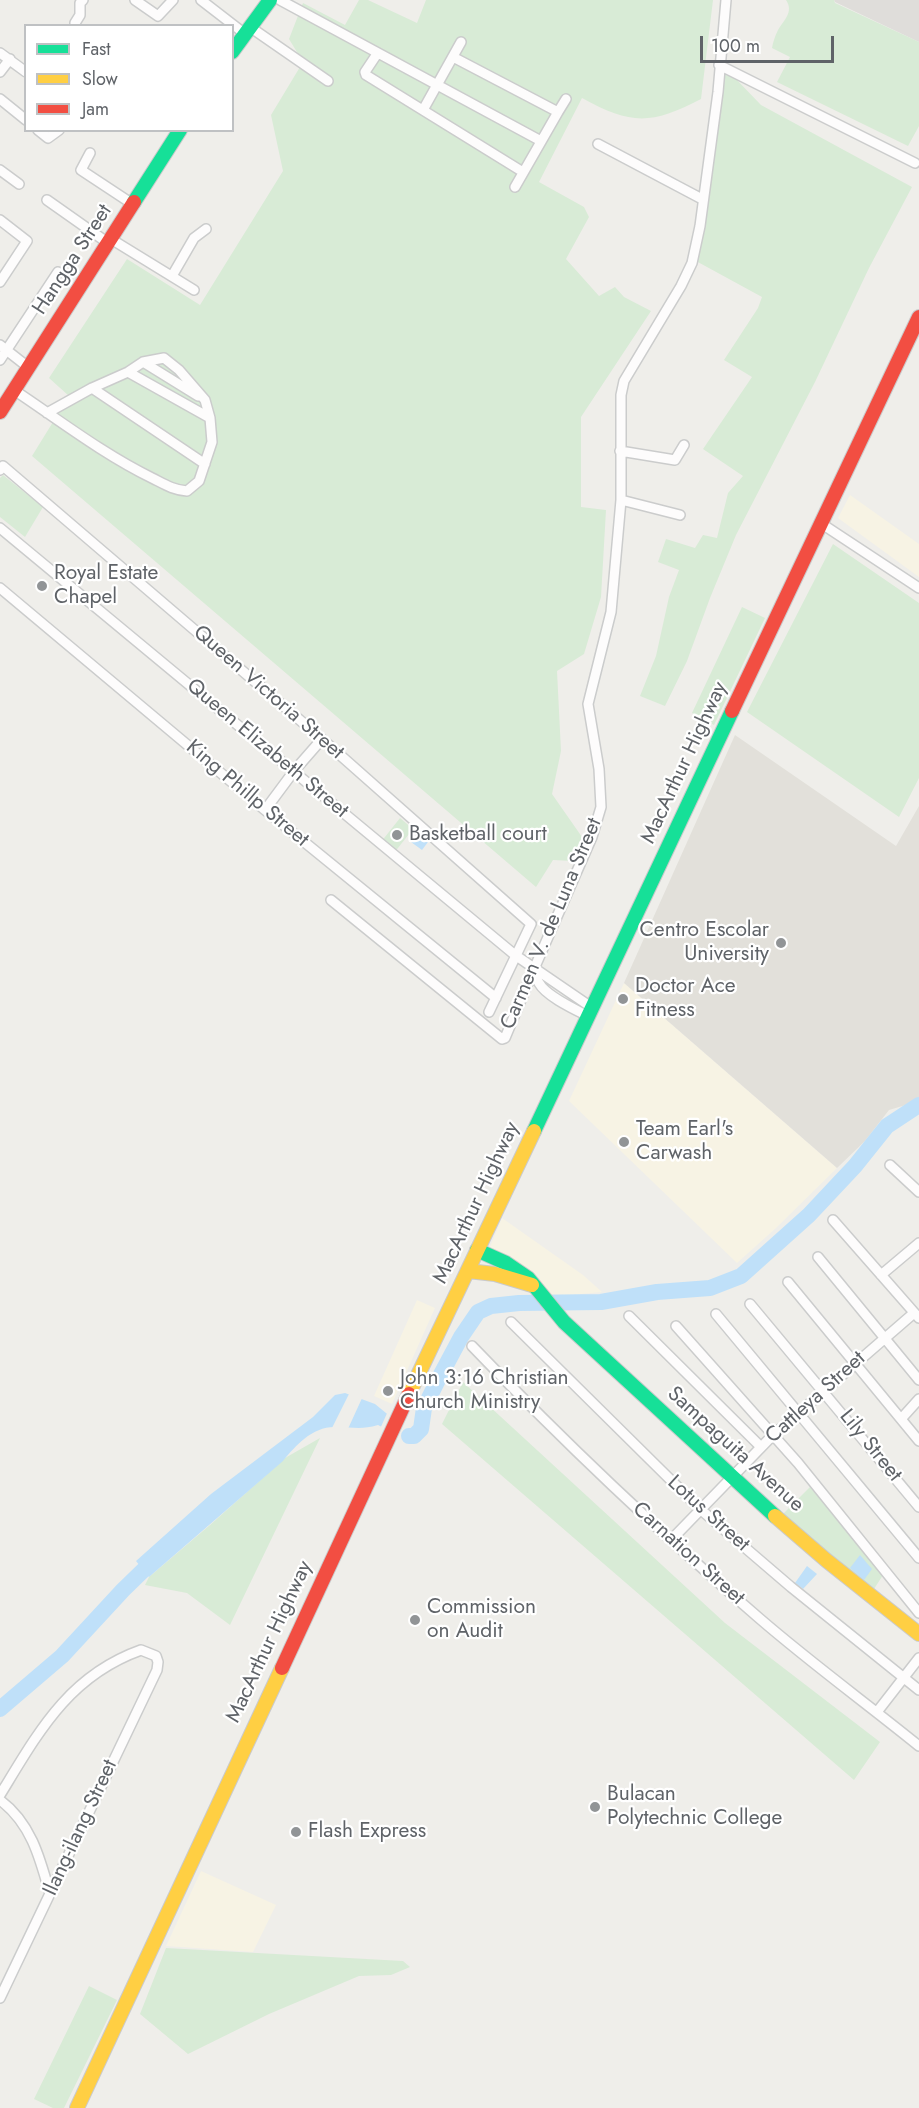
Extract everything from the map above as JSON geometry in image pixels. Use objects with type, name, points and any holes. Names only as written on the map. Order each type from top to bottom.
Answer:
[{"type":"main road","points":[[234,49],[270,0]]},
{"type":"main road","name":"Hangga Street","points":[[0,412],[179,132]]},
{"type":"main road","name":"MacArthur Highway","points":[[77,2108],[389,1436],[919,317]]},
{"type":"main road","name":"Sampaguita Avenue","points":[[477,1250],[520,1272],[570,1327],[731,1477],[826,1560],[919,1634]]},
{"type":"main road","points":[[468,1271],[495,1274],[536,1288]]},
{"type":"street","points":[[75,23],[80,15],[80,3],[83,0]]},
{"type":"street","points":[[135,0],[158,16],[173,0]]},
{"type":"street","points":[[201,0],[328,81]]},
{"type":"street","points":[[280,0],[541,141]]},
{"type":"street","name":"Carmen V. de Luna Street","points":[[331,900],[502,1040],[505,1038],[592,837],[600,807],[599,769],[588,704],[611,612],[621,500],[621,395],[624,381],[681,286],[692,263],[717,92],[726,0]]},
{"type":"street","points":[[423,110],[461,42]]},
{"type":"street","points":[[0,53],[24,70]]},
{"type":"street","points":[[377,54],[365,72],[366,75],[524,172]]},
{"type":"street","points":[[453,57],[558,112]]},
{"type":"street","points":[[0,72],[10,59]]},
{"type":"street","points":[[719,65],[915,163]]},
{"type":"street","points":[[0,99],[24,118]]},
{"type":"street","points":[[515,187],[566,99]]},
{"type":"street","points":[[40,132],[48,138],[56,132]]},
{"type":"street","points":[[598,144],[702,199]]},
{"type":"street","points":[[90,153],[81,170],[134,205]]},
{"type":"street","points":[[0,170],[19,184]]},
{"type":"street","points":[[47,200],[110,241],[194,290]]},
{"type":"street","points":[[0,220],[27,241],[0,282]]},
{"type":"street","points":[[172,276],[194,238],[206,229]]},
{"type":"street","points":[[0,360],[3,348],[58,272]]},
{"type":"street","points":[[3,348],[28,367]]},
{"type":"street","points":[[14,390],[126,466],[176,490],[186,491],[199,481],[212,442],[210,417],[205,400],[143,362],[128,372],[47,412]]},
{"type":"street","points":[[128,372],[210,417]]},
{"type":"street","points":[[92,388],[205,464]]},
{"type":"street","points":[[621,451],[675,460],[684,445]]},
{"type":"street","name":"Queen Victoria Street","points":[[1,468],[322,739],[531,924],[515,956]]},
{"type":"street","points":[[621,500],[680,515]]},
{"type":"street","points":[[822,524],[919,588]]},
{"type":"street","name":"Queen Elizabeth Street","points":[[0,528],[515,956],[565,990],[590,1011]]},
{"type":"street","name":"King Phillp Street","points":[[0,588],[265,810],[496,998]]},
{"type":"street","points":[[265,810],[294,771],[322,739]]},
{"type":"street","points":[[489,1012],[515,956]]},
{"type":"street","name":"Queen Elizabeth Street","points":[[534,969],[539,983],[560,1001],[590,1011]]},
{"type":"street","points":[[560,1001],[565,990]]},
{"type":"street","points":[[890,1165],[919,1192]]},
{"type":"street","points":[[833,1220],[917,1316]]},
{"type":"street","points":[[881,1275],[919,1243]]},
{"type":"street","points":[[818,1257],[883,1339],[919,1380]]},
{"type":"street","points":[[788,1282],[919,1441]]},
{"type":"street","name":"Lily Street","points":[[750,1304],[919,1506]]},
{"type":"street","points":[[716,1314],[919,1558]]},
{"type":"street","points":[[629,1316],[761,1447]]},
{"type":"street","name":"Cattleya Street","points":[[671,1540],[772,1436],[883,1339],[917,1316]]},
{"type":"street","name":"Lotus Street","points":[[511,1322],[700,1509],[791,1587],[919,1690]]},
{"type":"street","points":[[676,1326],[805,1472],[919,1613]]},
{"type":"street","name":"Carnation Street","points":[[472,1346],[548,1425],[671,1540],[760,1619],[919,1746]]},
{"type":"street","points":[[901,1419],[919,1399]]},
{"type":"street","name":"Ilang-ilang Street","points":[[0,1795],[45,1723],[68,1696],[113,1661],[141,1650],[156,1656],[157,1670],[0,1998]]},
{"type":"street","points":[[877,1712],[919,1658]]},
{"type":"street","points":[[0,1800],[15,1813],[35,1845],[50,1894]]},
{"type":"shaded area","points":[[834,0],[919,0],[919,42],[835,2]]},
{"type":"shaded area","points":[[850,495],[919,544],[919,577],[838,518]]},
{"type":"shaded area","name":"Centro Escolar University","points":[[735,735],[896,846],[919,806],[919,1101],[889,1110],[865,1141],[837,1168],[624,983]]},
{"type":"shaded area","points":[[624,983],[837,1168],[737,1263],[569,1101]]},
{"type":"shaded area","points":[[502,1218],[583,1275],[602,1292],[550,1297],[537,1282],[490,1247]]},
{"type":"shaded area","points":[[417,1300],[435,1308],[392,1404],[374,1396]]},
{"type":"shaded area","points":[[201,1871],[276,1905],[253,1952],[166,1946]]},
{"type":"green space","points":[[359,0],[368,0],[417,23],[426,0],[713,0],[701,99],[668,114],[641,118],[614,113],[582,98],[539,182],[584,207],[589,217],[566,259],[599,296],[615,287],[624,297],[651,311],[581,417],[581,507],[606,510],[601,597],[584,654],[557,671],[561,751],[552,794],[582,837],[572,861],[553,860],[536,887],[32,456],[69,396],[49,378],[127,259],[200,305],[283,171],[271,115],[303,62],[289,39],[303,3],[345,25]]},
{"type":"green space","points":[[786,0],[834,0],[835,3],[919,42],[919,126],[908,146],[777,82],[790,57],[772,48],[777,32],[789,12]]},
{"type":"green space","points":[[720,73],[735,78],[761,105],[912,187],[869,268],[815,382],[736,535],[687,661],[665,706],[640,696],[656,656],[669,597],[679,570],[658,562],[666,539],[695,548],[703,535],[717,538],[728,493],[743,476],[703,449],[752,377],[724,360],[758,308],[762,297],[696,261]]},
{"type":"green space","points":[[3,475],[43,507],[25,537],[0,517],[0,478]]},
{"type":"green space","points":[[833,544],[919,603],[919,778],[899,817],[747,712]]},
{"type":"green space","points":[[742,607],[765,618],[714,725],[692,713]]},
{"type":"green space","name":"Basketball court","points":[[400,818],[413,829],[394,853],[381,842]]},
{"type":"green space","points":[[463,1382],[725,1623],[880,1742],[854,1780],[442,1424]]},
{"type":"green space","points":[[320,1438],[230,1625],[187,1593],[145,1585],[149,1577],[285,1458]]},
{"type":"green space","points":[[810,1487],[883,1575],[874,1589],[782,1515]]},
{"type":"green space","points":[[166,1948],[403,1961],[410,1967],[391,1975],[359,1976],[269,2014],[188,2054],[140,2014]]},
{"type":"green space","points":[[89,1986],[117,2000],[64,2108],[53,2108],[34,2099]]},
{"type":"water","points":[[417,834],[428,842],[422,850],[411,842]]},
{"type":"water","points":[[345,1393],[375,1404],[408,1431],[416,1430],[420,1423],[427,1426],[418,1436],[407,1440],[378,1425],[362,1428],[336,1427],[313,1433],[149,1577],[136,1561],[211,1494],[313,1417],[335,1395]]},
{"type":"water","points":[[860,1555],[872,1569],[864,1580],[850,1568]]},
{"type":"water","points":[[807,1566],[817,1574],[803,1589],[795,1583]]},
{"type":"pier","points":[[350,1392],[363,1396],[347,1431],[331,1430]]},
{"type":"pier","points":[[388,1411],[408,1428],[402,1441],[380,1429]]},
{"type":"waterway","points":[[409,1436],[414,1436],[421,1429],[424,1408],[461,1337],[478,1312],[491,1306],[519,1303],[601,1302],[657,1292],[710,1288],[741,1276],[809,1215],[855,1166],[887,1126],[919,1105]]},
{"type":"waterway","points":[[0,1709],[62,1656],[159,1555]]},
{"type":"traffic: fast","points":[[234,49],[270,0]]},
{"type":"traffic: fast","points":[[134,202],[179,132]]},
{"type":"traffic: fast","points":[[534,1131],[732,711]]},
{"type":"traffic: fast","points":[[477,1250],[506,1263],[528,1278],[564,1322],[775,1516]]},
{"type":"traffic: slow","points":[[409,1394],[534,1131]]},
{"type":"traffic: slow","points":[[468,1271],[495,1274],[532,1285]]},
{"type":"traffic: slow","points":[[775,1516],[919,1634]]},
{"type":"traffic: slow","points":[[77,2108],[282,1668]]},
{"type":"traffic: jam","points":[[0,412],[134,202]]},
{"type":"traffic: jam","points":[[732,711],[919,317]]},
{"type":"traffic: jam","points":[[282,1668],[409,1394]]},
{"type":"place","name":"Royal Estate Chapel","points":[[42,586]]},
{"type":"place","name":"Basketball court","points":[[397,835]]},
{"type":"place","name":"Centro Escolar University","points":[[781,943]]},
{"type":"place","name":"Doctor Ace Fitness","points":[[623,999]]},
{"type":"place","name":"Team Earl's Carwash","points":[[624,1142]]},
{"type":"place","name":"John 3:16 Christian Church Ministry","points":[[388,1391]]},
{"type":"place","name":"Commission on Audit","points":[[415,1620]]},
{"type":"place","name":"Bulacan Polytechnic College","points":[[595,1807]]},
{"type":"place","name":"Flash Express","points":[[296,1832]]}]
